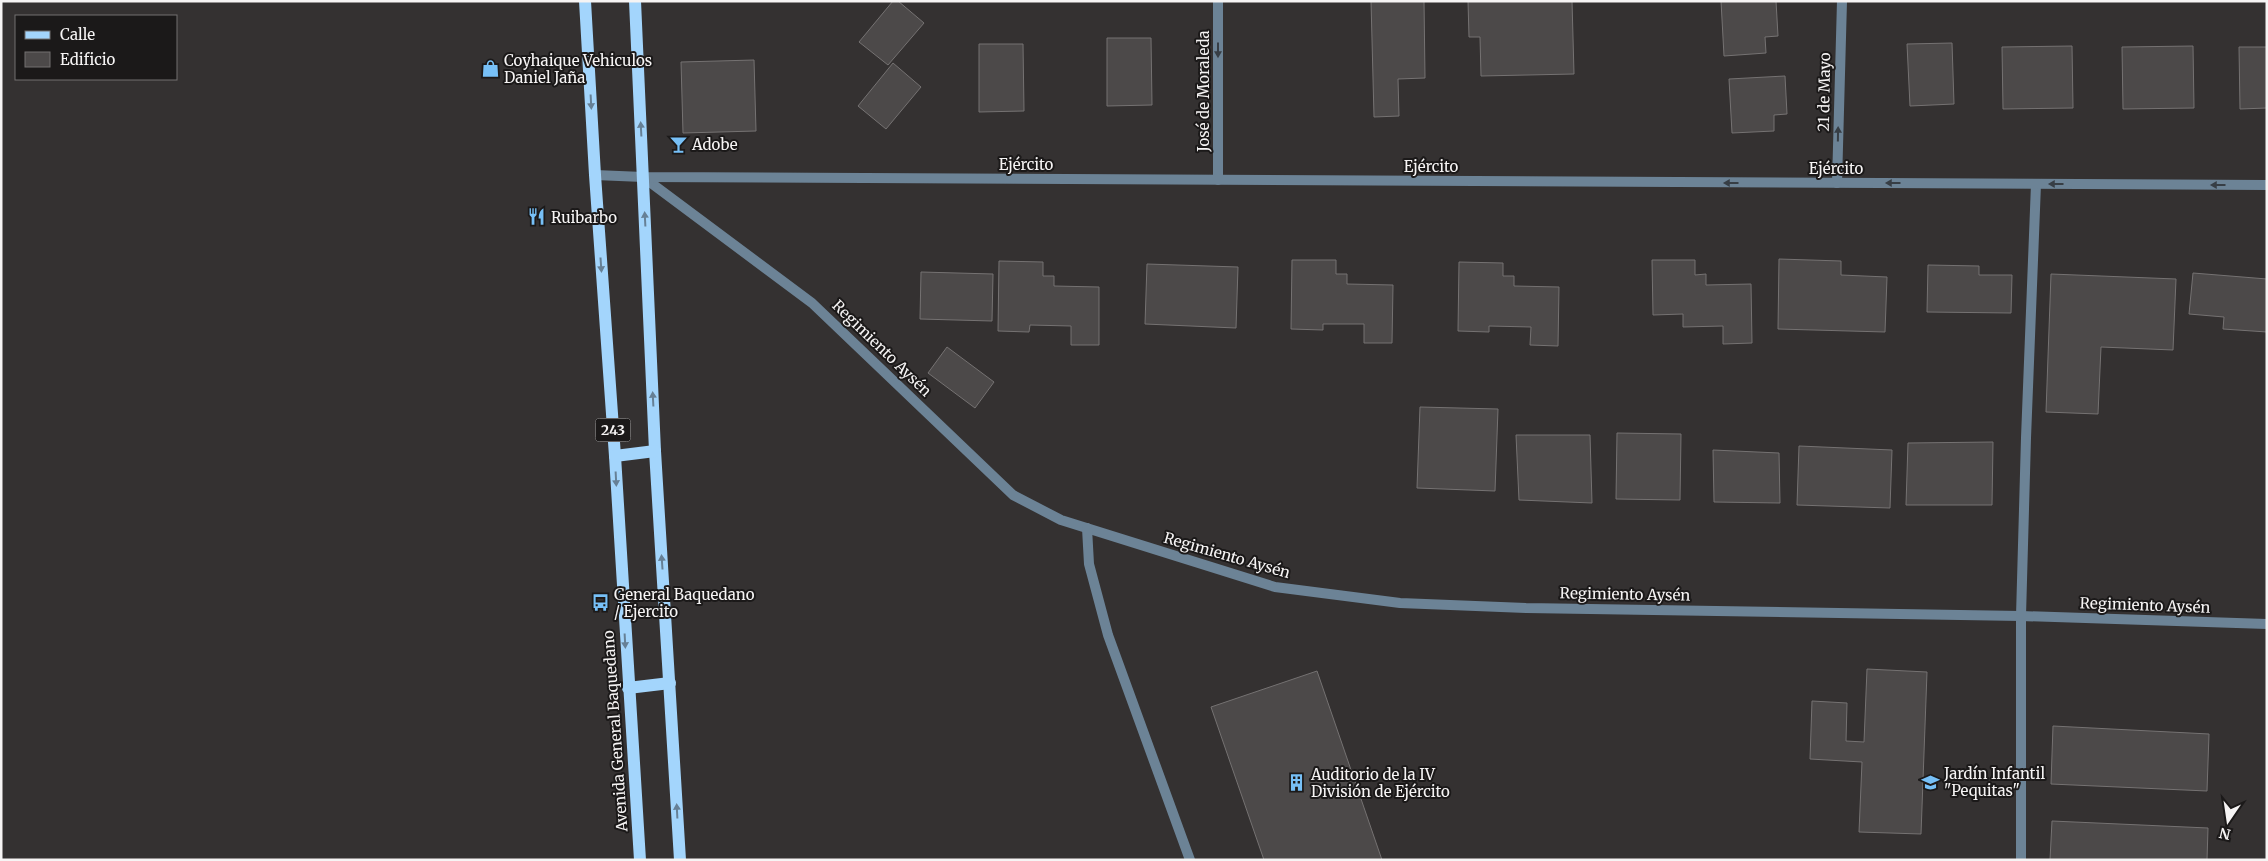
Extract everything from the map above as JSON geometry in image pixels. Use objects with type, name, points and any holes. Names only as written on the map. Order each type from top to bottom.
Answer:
[{"type":"main road","name":"Avenida General Baquedano","points":[[585,1],[640,860]]},
{"type":"main road","points":[[635,1],[655,451],[680,860]]},
{"type":"main road","points":[[615,456],[655,451]]},
{"type":"main road","points":[[628,688],[670,683]]},
{"type":"street","name":"José de Moraleda","points":[[1218,1],[1218,180]]},
{"type":"street","name":"21 de Mayo","points":[[1837,183],[1842,1]]},
{"type":"street","name":"Ejército","points":[[595,175],[643,178],[2267,185]]},
{"type":"street","name":"Regimiento Aysén","points":[[643,178],[812,303],[1013,495],[1061,520],[1275,587],[1400,603],[1526,608],[2021,616],[2267,624]]},
{"type":"street","points":[[2021,860],[2021,616],[2036,184]]},
{"type":"street","points":[[1087,528],[1089,564],[1108,635],[1190,860]]},
{"type":"building","points":[[893,1],[898,1],[924,23],[888,65],[859,42]]},
{"type":"building","points":[[1371,1],[1424,1],[1425,78],[1398,79],[1399,116],[1374,117]]},
{"type":"building","points":[[1468,1],[1572,1],[1574,74],[1481,76],[1480,37],[1469,37]]},
{"type":"building","points":[[1721,1],[1776,1],[1778,36],[1765,37],[1766,53],[1724,56]]},
{"type":"building","points":[[1107,38],[1151,38],[1152,105],[1107,106]]},
{"type":"building","points":[[1952,43],[1954,104],[1910,106],[1907,44]]},
{"type":"building","points":[[979,44],[1023,44],[1024,111],[979,112]]},
{"type":"building","points":[[2072,46],[2073,108],[2003,109],[2002,47]]},
{"type":"building","points":[[2193,46],[2194,108],[2123,109],[2122,47]]},
{"type":"building","points":[[2239,47],[2267,47],[2267,108],[2240,109]]},
{"type":"building","points":[[754,60],[756,131],[683,133],[681,62]]},
{"type":"building","points":[[893,63],[921,87],[886,129],[858,106]]},
{"type":"building","points":[[1785,76],[1787,114],[1774,115],[1774,131],[1732,133],[1729,79]]},
{"type":"building","points":[[1779,259],[1841,261],[1841,275],[1887,277],[1885,332],[1778,329]]},
{"type":"building","points":[[1292,260],[1336,260],[1336,274],[1347,274],[1347,284],[1393,285],[1392,343],[1364,343],[1364,324],[1323,324],[1323,330],[1291,329]]},
{"type":"building","points":[[1652,260],[1695,260],[1695,275],[1706,274],[1706,285],[1751,284],[1752,343],[1723,344],[1723,326],[1683,327],[1683,314],[1653,315]]},
{"type":"building","points":[[999,261],[1043,262],[1043,276],[1054,276],[1054,286],[1099,287],[1099,345],[1071,345],[1071,326],[1030,325],[1029,332],[998,331]]},
{"type":"building","points":[[1459,262],[1503,263],[1503,276],[1514,276],[1514,286],[1559,287],[1558,346],[1530,345],[1531,327],[1489,326],[1489,332],[1458,331]]},
{"type":"building","points":[[1147,264],[1238,267],[1236,328],[1145,324]]},
{"type":"building","points":[[1928,265],[1979,266],[1979,275],[2012,275],[2011,313],[1927,312]]},
{"type":"building","points":[[921,272],[993,274],[992,321],[920,319]]},
{"type":"building","points":[[2193,273],[2267,279],[2267,332],[2223,329],[2224,317],[2189,314]]},
{"type":"building","points":[[2051,274],[2176,279],[2173,350],[2101,347],[2098,414],[2046,412]]},
{"type":"building","points":[[947,347],[994,382],[975,408],[928,373]]},
{"type":"building","points":[[1420,407],[1498,409],[1495,491],[1417,488]]},
{"type":"building","points":[[1617,433],[1681,434],[1680,500],[1616,499]]},
{"type":"building","points":[[1516,435],[1590,435],[1592,503],[1519,500]]},
{"type":"building","points":[[1993,442],[1992,505],[1906,505],[1908,443]]},
{"type":"building","points":[[1799,446],[1892,450],[1890,508],[1797,505]]},
{"type":"building","points":[[1713,450],[1779,453],[1780,503],[1714,502]]},
{"type":"building","points":[[1867,669],[1927,672],[1921,834],[1859,832],[1862,762],[1810,759],[1812,701],[1847,703],[1846,741],[1864,742]]},
{"type":"building","name":"Auditorio de la IV División de Ejército","points":[[1317,671],[1382,860],[1264,860],[1211,707]]},
{"type":"building","points":[[2053,726],[2209,734],[2207,791],[2051,784]]},
{"type":"building","points":[[2052,821],[2208,828],[2207,860],[2050,860]]},
{"type":"place","name":"Coyhaique Vehiculos Daniel Jaña","points":[[490,69]]},
{"type":"place","name":"Adobe","points":[[678,144]]},
{"type":"place","name":"Ruibarbo","points":[[537,217]]},
{"type":"place","name":"General Baquedano / Ejercito","points":[[600,603]]},
{"type":"place","name":"Jardín Infantil \"Pequitas\"","points":[[1930,782]]},
{"type":"place","name":"Auditorio de la IV División de Ejército","points":[[1297,783]]}]
